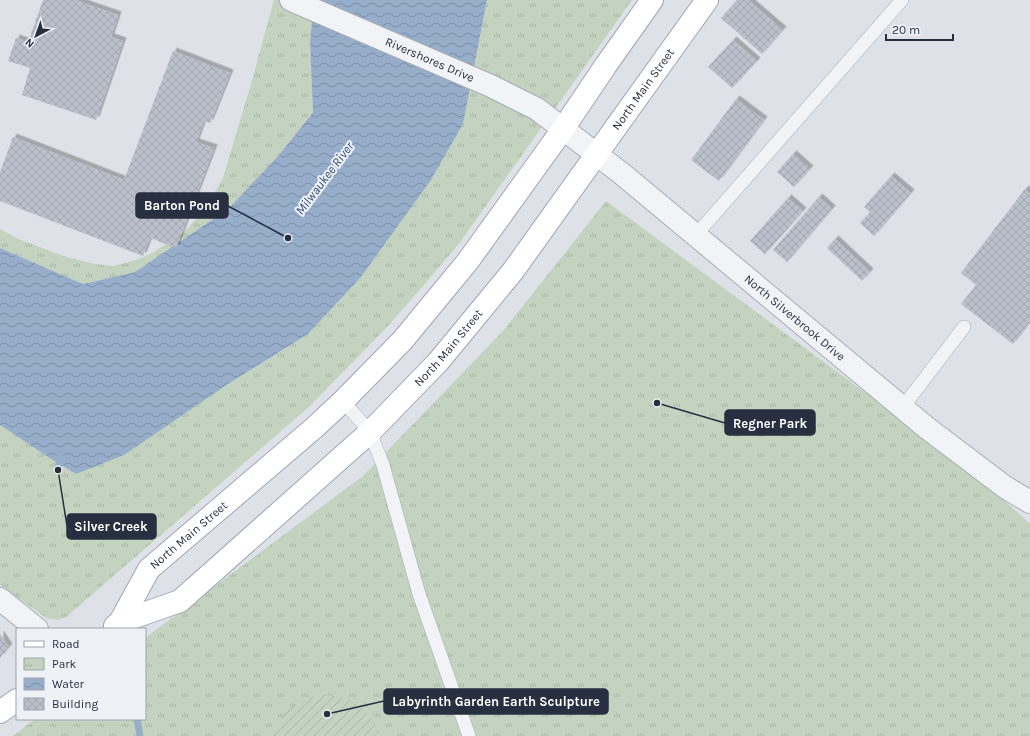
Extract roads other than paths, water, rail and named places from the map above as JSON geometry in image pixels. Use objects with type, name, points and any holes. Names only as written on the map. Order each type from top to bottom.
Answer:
[{"type":"main road","name":"North Main Street","points":[[116,626],[149,569],[314,428],[402,341],[468,261],[563,129],[652,0]]},
{"type":"main road","name":"North Main Street","points":[[116,626],[180,601],[370,432],[438,362],[513,271],[708,0]]},
{"type":"main road","points":[[0,712],[16,701]]},
{"type":"street","name":"Rivershores Drive","points":[[292,0],[491,86],[537,110],[563,129]]},
{"type":"street","name":"North Silverbrook Drive","points":[[563,129],[696,235],[927,428],[999,482],[1030,502]]},
{"type":"street","points":[[0,599],[36,628]]},
{"type":"lane","points":[[696,235],[902,0]]},
{"type":"lane","points":[[903,407],[964,327]]},
{"type":"lane","points":[[343,401],[370,432],[383,465],[419,594],[469,736]]},
{"type":"water","name":"Milwaukee River","points":[[314,0],[487,0],[463,124],[431,180],[361,277],[308,334],[228,384],[124,455],[76,474],[0,425],[0,248],[83,284],[135,272],[228,209],[279,155],[313,112],[310,41]]},
{"type":"waterway","points":[[58,470],[60,456]]},
{"type":"waterway","points":[[137,720],[140,736]]},
{"type":"place","name":"Barton Pond","points":[[288,238]]},
{"type":"place","name":"Regner Park","points":[[657,403]]},
{"type":"place","name":"Silver Creek","points":[[58,470]]},
{"type":"place","name":"Labyrinth Garden Earth Sculpture","points":[[327,714]]}]
